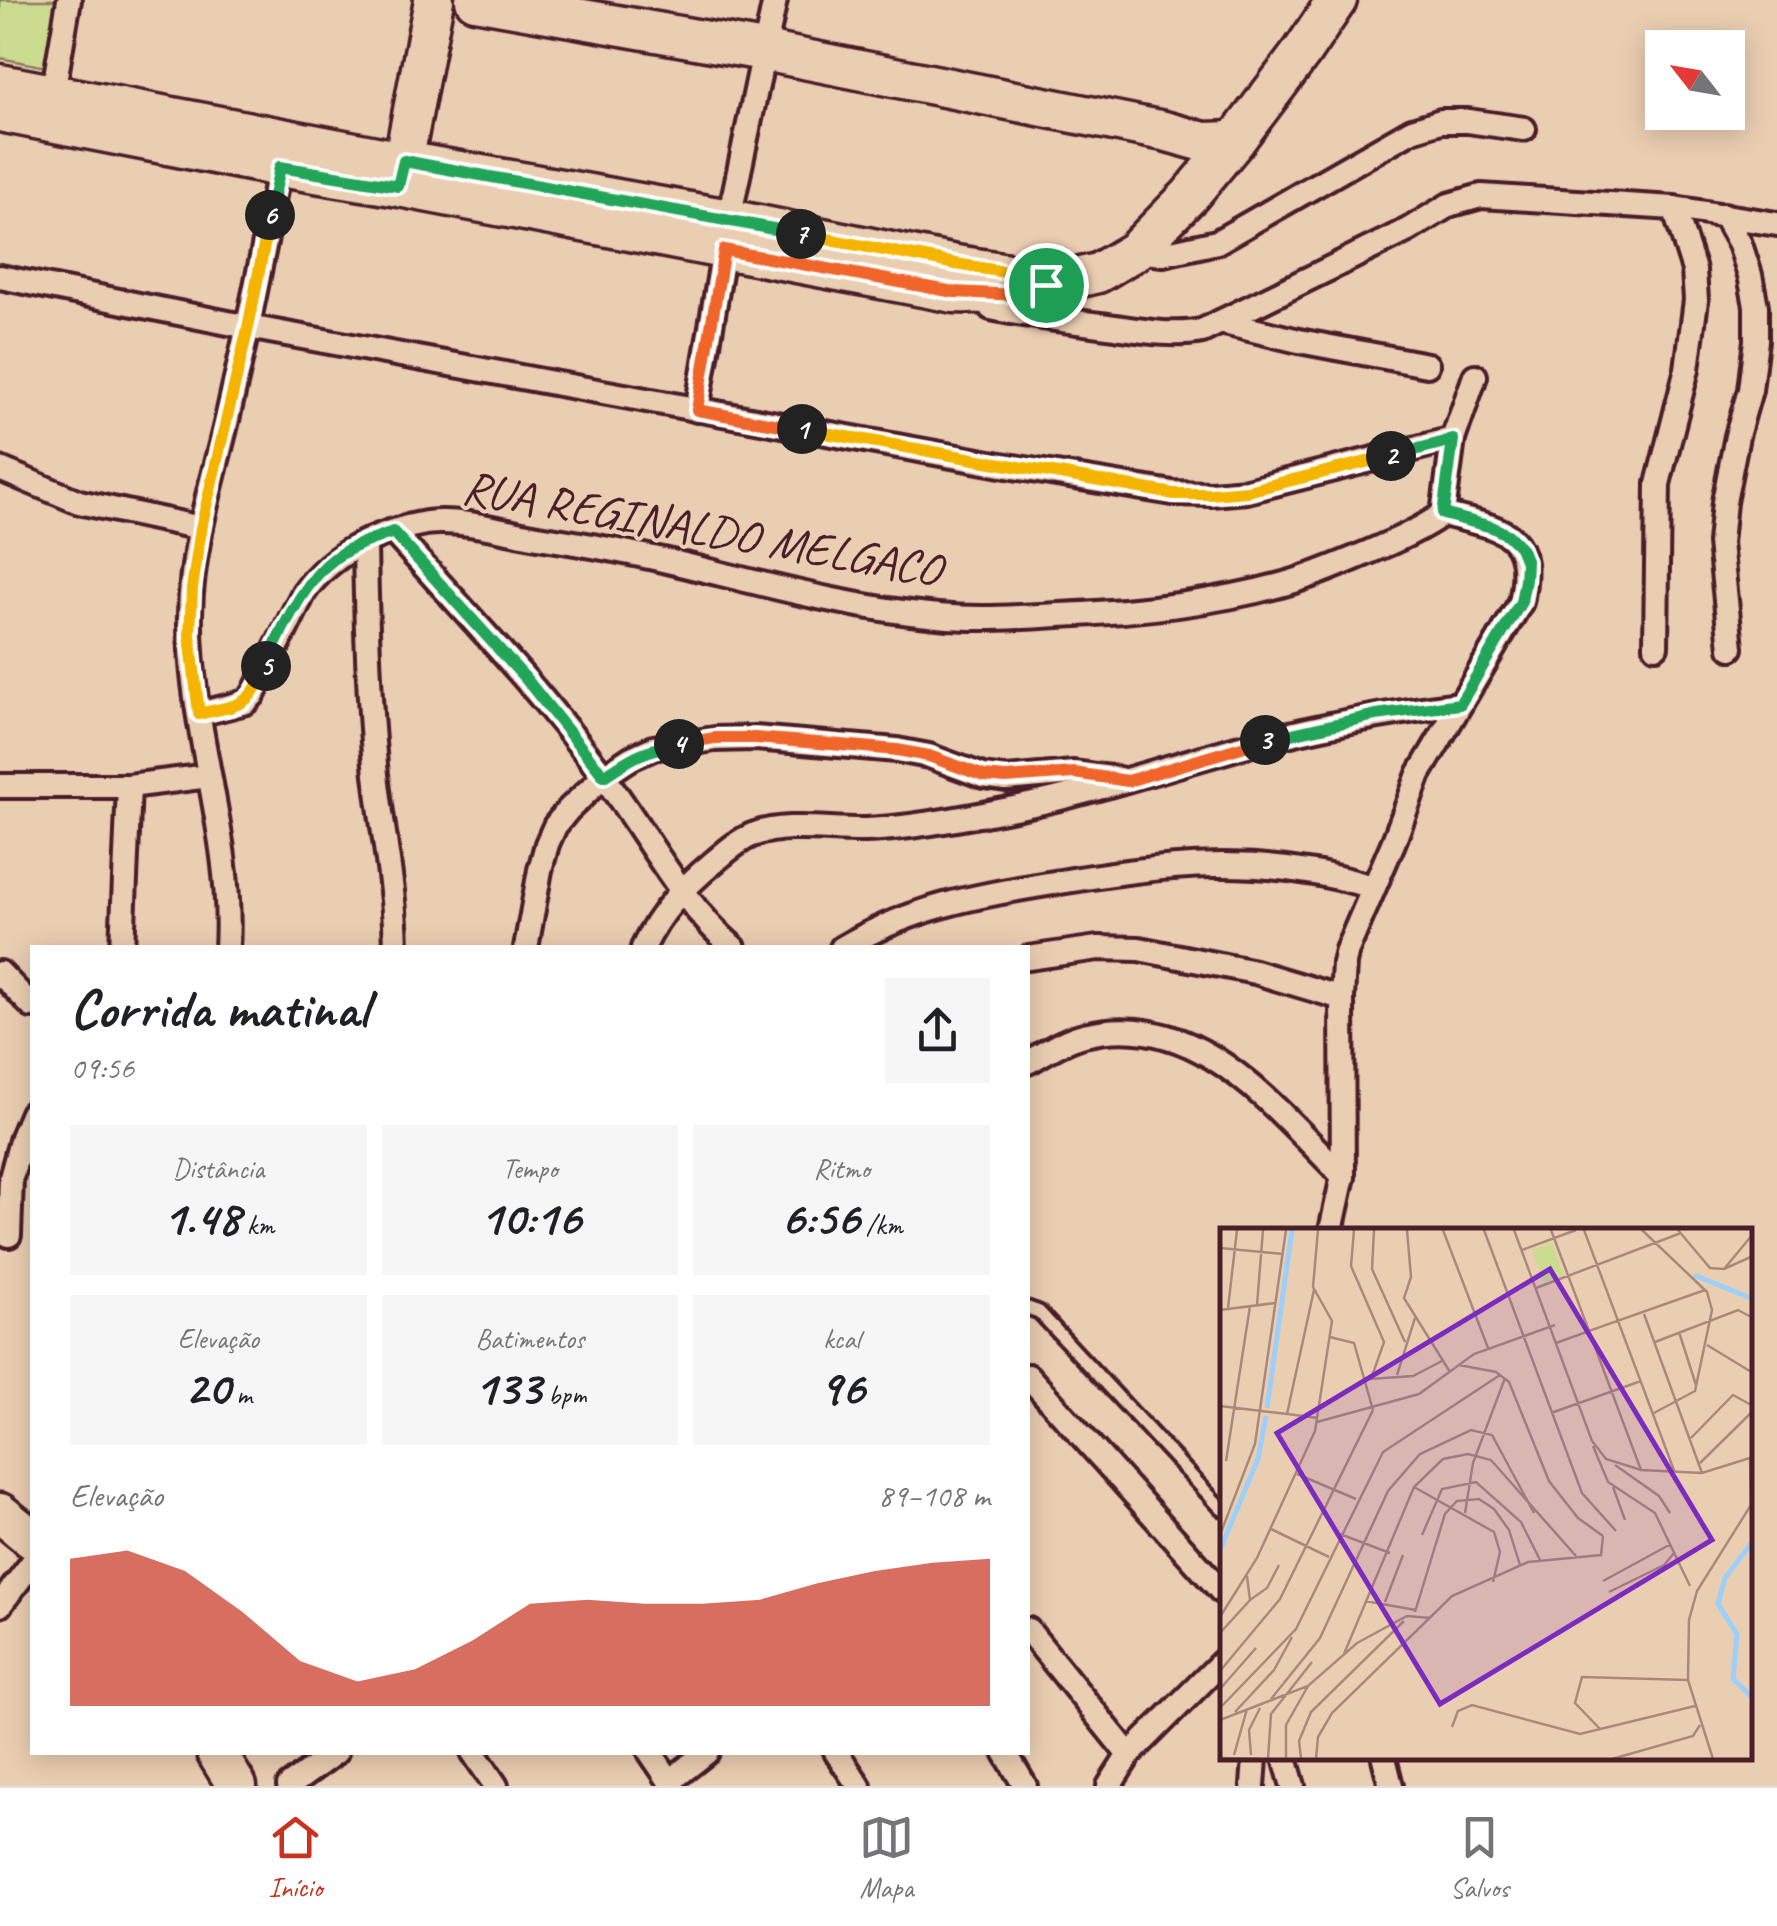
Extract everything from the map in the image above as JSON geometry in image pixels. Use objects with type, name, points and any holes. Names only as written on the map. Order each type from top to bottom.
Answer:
[{"type":"main road","points":[[390,172],[413,0]]},
{"type":"main road","points":[[390,172],[434,0]]},
{"type":"main road","points":[[475,0],[764,51],[1204,142],[1234,143]]},
{"type":"main road","points":[[0,84],[50,108],[955,278],[1019,295],[1098,273],[1134,251],[1190,195],[1234,143],[1337,0]]},
{"type":"main road","points":[[1164,131],[1201,130],[1224,124],[1276,87]]},
{"type":"main road","points":[[0,112],[50,108]]},
{"type":"main road","points":[[0,1513],[30,1538]]},
{"type":"main road","points":[[218,1755],[237,1786]]},
{"type":"street","points":[[50,108],[69,0]]},
{"type":"street","points":[[697,410],[726,234],[775,0]]},
{"type":"street","points":[[1134,251],[1164,254],[1217,242],[1426,125],[1468,121],[1524,129]]},
{"type":"street","points":[[227,945],[226,891],[199,714],[190,612],[201,528],[248,328],[282,153]]},
{"type":"street","points":[[955,278],[984,307],[1180,334],[1220,322],[1408,230],[1450,205],[1480,196],[1674,208],[1777,224]]},
{"type":"street","points":[[1656,646],[1658,484],[1687,369],[1696,300],[1694,270],[1674,208]]},
{"type":"street","points":[[1724,215],[1740,244],[1756,306],[1750,390],[1737,436],[1720,542],[1731,648]]},
{"type":"street","points":[[0,277],[248,328],[1174,494],[1247,491],[1453,440]]},
{"type":"street","points":[[1220,322],[1299,342],[1427,365]]},
{"type":"street","points":[[1332,1228],[1343,1176],[1342,998],[1346,950],[1419,774],[1521,602],[1525,580],[1526,562],[1520,547],[1508,535],[1443,514],[1453,440],[1475,376]]},
{"type":"street","points":[[0,469],[79,502],[201,528]]},
{"type":"street","name":"RUA REGINALDO MELGACO","points":[[199,714],[246,702],[259,685],[304,592],[338,556],[393,532],[426,523],[453,523],[666,561],[861,606],[943,617],[1016,618],[1136,610],[1280,585],[1375,550],[1443,514]]},
{"type":"street","points":[[393,532],[526,679],[604,776],[682,889],[731,945]]},
{"type":"street","points":[[365,543],[375,765],[396,945]]},
{"type":"street","points":[[644,945],[682,889],[735,844],[772,830],[866,830],[1023,806],[1128,781],[1245,745],[1376,715],[1460,704]]},
{"type":"street","points":[[527,945],[547,844],[562,818],[604,776],[653,748],[715,738],[755,738],[897,750],[929,756],[984,776],[1074,773],[1128,781]]},
{"type":"street","points":[[0,786],[129,786],[208,776]]},
{"type":"street","points":[[122,945],[129,786]]},
{"type":"street","points":[[847,945],[874,928],[924,909],[1136,869],[1223,863],[1296,868],[1373,887]]},
{"type":"street","points":[[1030,958],[1098,948],[1139,950],[1255,972],[1342,998]]},
{"type":"street","points":[[0,973],[30,1004]]},
{"type":"street","points":[[1030,1061],[1070,1039],[1124,1029],[1162,1035],[1192,1046],[1234,1070],[1343,1176]]},
{"type":"street","points":[[30,1119],[5,1171],[4,1234],[30,1238]]},
{"type":"street","points":[[1030,1378],[1220,1590]]},
{"type":"street","points":[[0,1604],[30,1565]]},
{"type":"street","points":[[1030,1632],[1129,1755]]},
{"type":"street","points":[[1109,1786],[1129,1755],[1220,1664]]},
{"type":"street","points":[[289,1786],[332,1755]]},
{"type":"street","points":[[475,1755],[496,1786]]},
{"type":"street","points":[[652,1755],[671,1783],[704,1755]]},
{"type":"street","points":[[838,1755],[859,1786]]},
{"type":"street","points":[[1007,1755],[1025,1786]]},
{"type":"street","points":[[1253,1786],[1255,1761]]},
{"type":"street","points":[[1286,1761],[1293,1786]]},
{"type":"street","points":[[1385,1761],[1391,1786]]},
{"type":"lane","points":[[1030,1309],[1039,1312],[1220,1507]]},
{"type":"green space","points":[[0,0],[62,0],[51,68],[0,58]]},
{"type":"route","points":[[404,161],[1017,274],[1046,285],[1019,295],[954,292],[724,250],[697,410],[1174,494],[1247,491],[1453,440],[1443,514],[1508,535],[1520,547],[1526,562],[1521,602],[1460,704],[1376,715],[1245,745],[1128,781],[1087,773],[984,776],[929,756],[897,750],[755,738],[715,738],[653,748],[604,776],[526,679],[393,532],[338,556],[314,578],[268,660],[259,685],[246,702],[199,714],[190,612],[201,528],[248,328],[280,167],[398,186],[404,161]]}]
